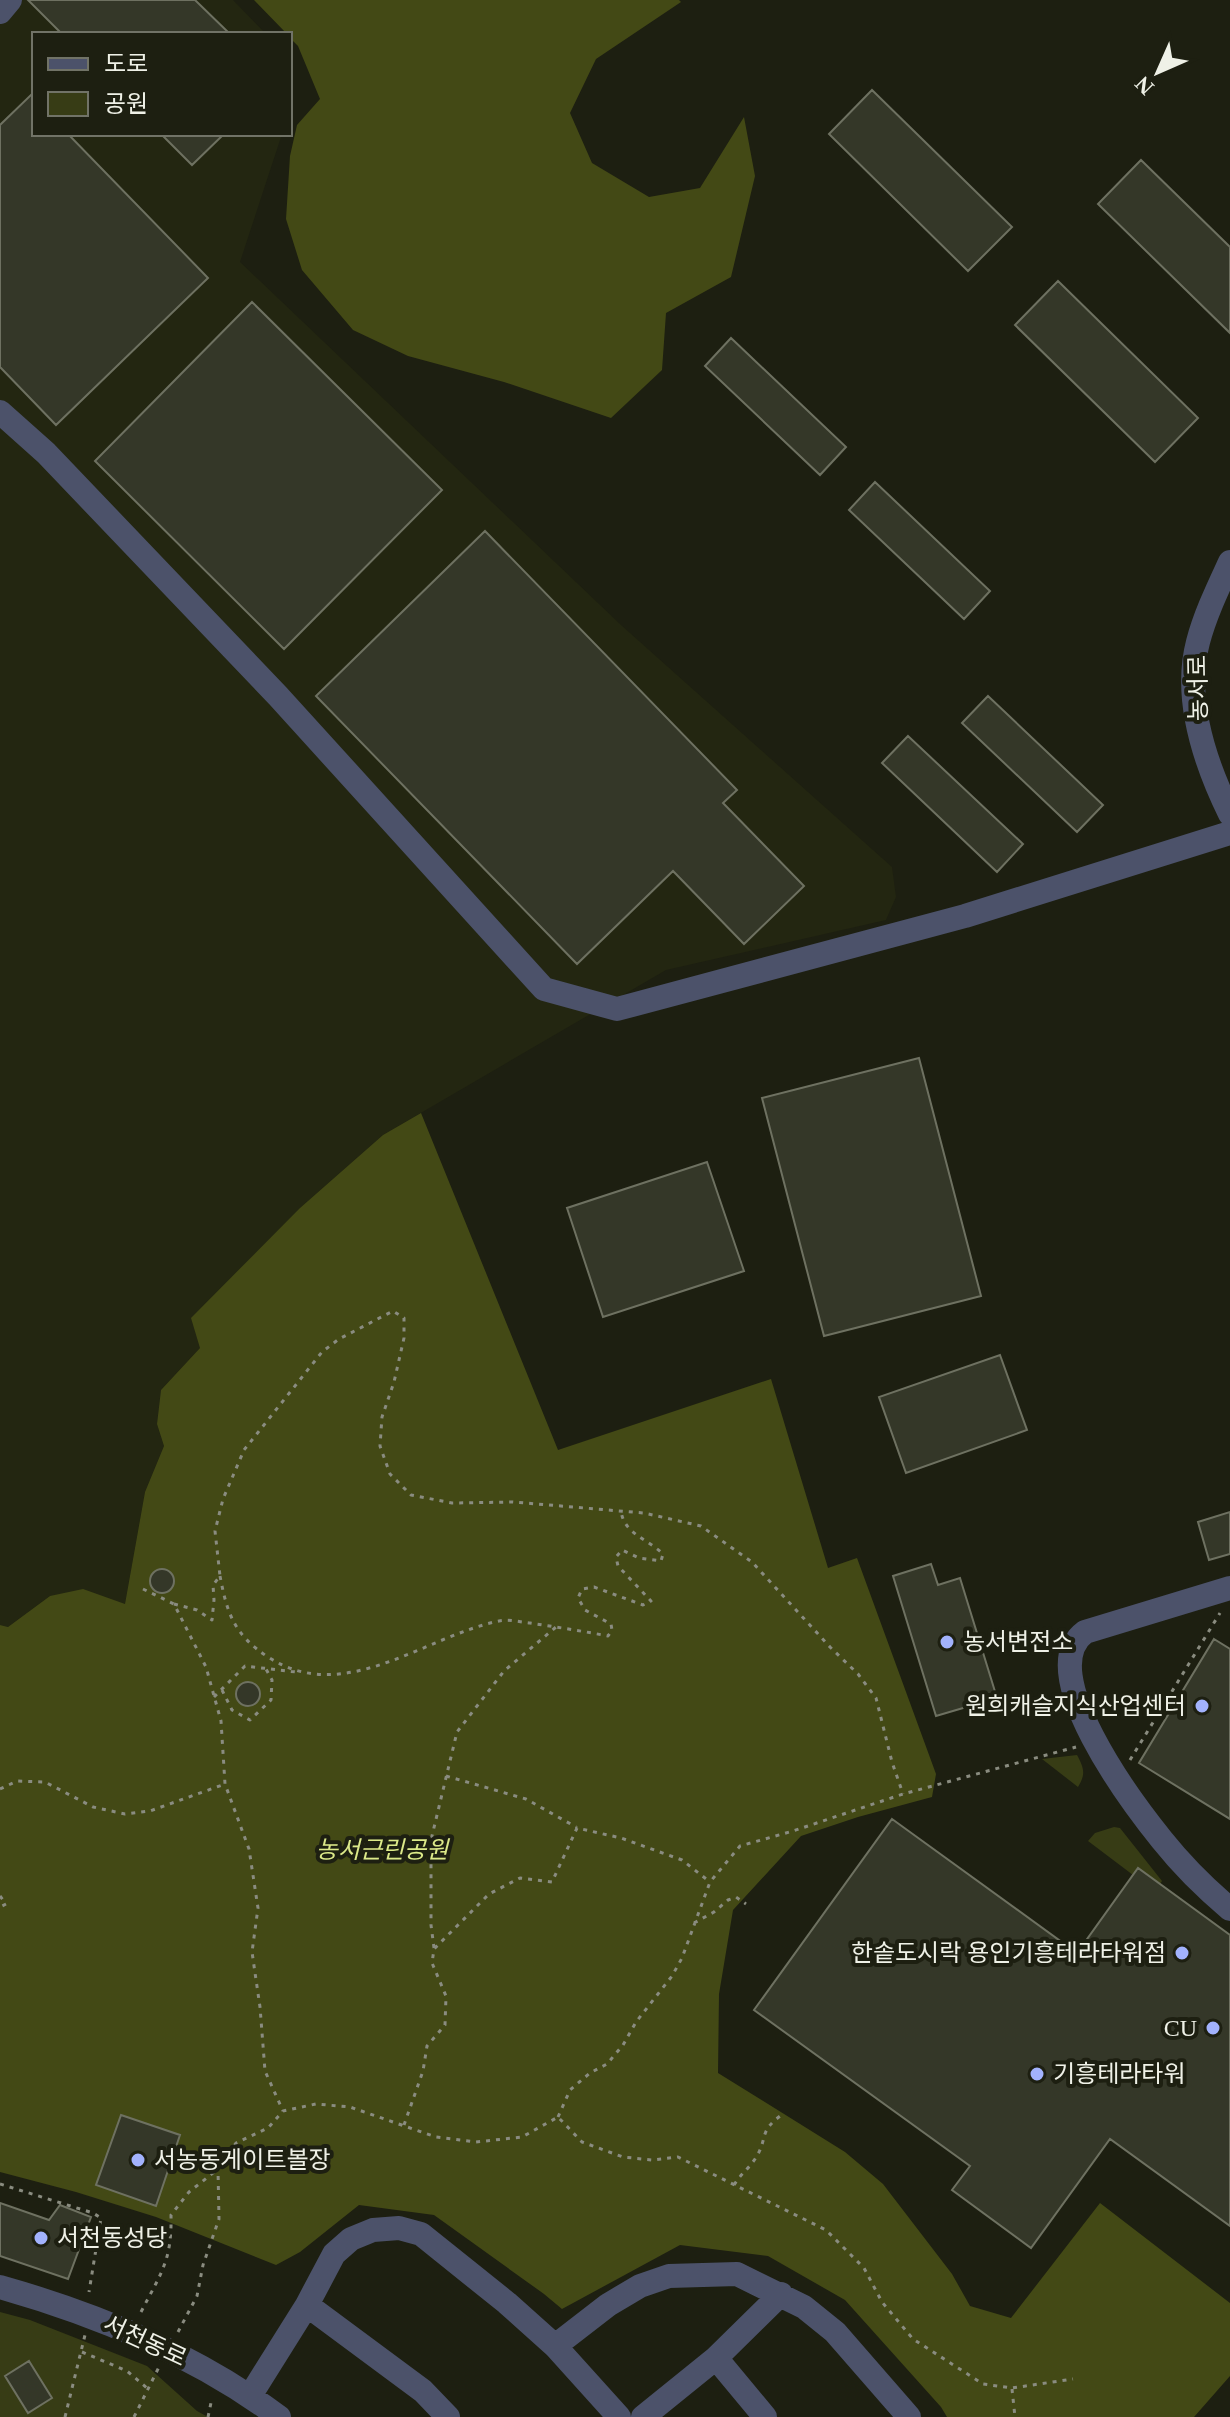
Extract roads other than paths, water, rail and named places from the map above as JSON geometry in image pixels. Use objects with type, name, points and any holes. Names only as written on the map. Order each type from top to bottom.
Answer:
[{"type":"street","points":[[0,12],[10,0]]},
{"type":"street","points":[[0,412],[46,453],[278,696],[544,989],[617,1009],[965,916],[1230,833]]},
{"type":"street","name":"농서로","points":[[1230,562],[1197,644],[1194,682],[1198,727],[1215,784],[1230,814]]},
{"type":"street","points":[[1228,1595],[1085,1632],[1072,1647],[1070,1662],[1081,1714],[1116,1776],[1163,1841],[1211,1894],[1230,1909]]},
{"type":"street","points":[[250,2396],[307,2305],[334,2254],[351,2239],[373,2230],[399,2228],[421,2234],[507,2303],[555,2346],[619,2417]]},
{"type":"street","points":[[555,2346],[608,2305],[640,2286],[669,2276],[737,2274],[804,2307],[835,2332],[909,2417]]},
{"type":"street","name":"서천동로","points":[[0,2287],[86,2314],[128,2332],[217,2375],[279,2417]]},
{"type":"street","points":[[643,2417],[716,2358],[781,2294]]},
{"type":"street","points":[[307,2305],[423,2391],[448,2417]]},
{"type":"street","points":[[716,2358],[765,2417]]},
{"type":"place","name":"농서변전소","points":[[947,1642]]},
{"type":"place","name":"원희캐슬지식산업센터","points":[[1202,1706]]},
{"type":"place","name":"한솥도시락 용인기흥테라타워점","points":[[1182,1953]]},
{"type":"place","name":"CU","points":[[1213,2028]]},
{"type":"place","name":"기흥테라타워","points":[[1037,2074]]},
{"type":"place","name":"서농동게이트볼장","points":[[138,2160]]},
{"type":"place","name":"서천동성당","points":[[41,2238]]},
{"type":"park label","name":"농서근린공원","points":[[382,1850]]}]
